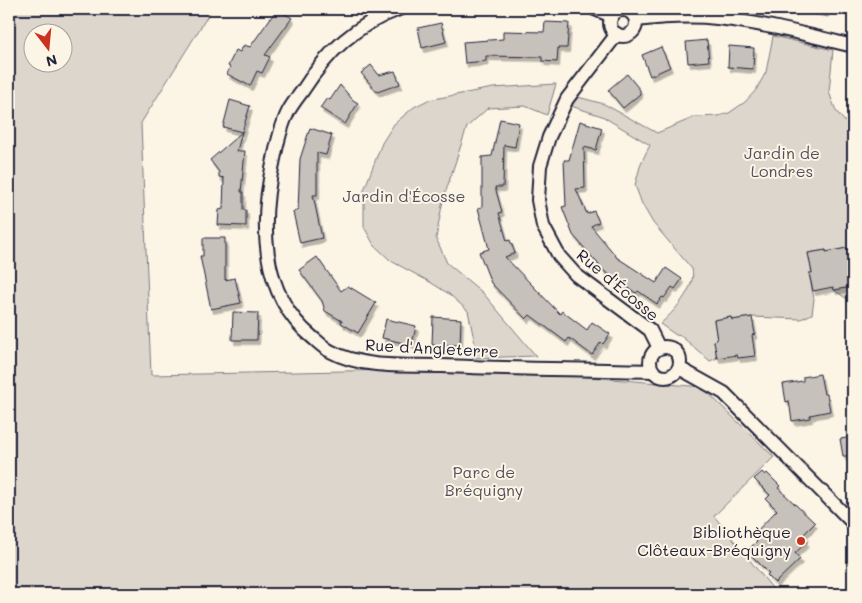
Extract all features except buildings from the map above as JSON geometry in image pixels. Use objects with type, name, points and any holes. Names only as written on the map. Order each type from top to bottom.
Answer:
[{"type":"street","name":"Rue d'Angleterre","points":[[399,9],[370,22],[349,35],[316,70],[288,112],[275,154],[265,212],[266,246],[276,286],[288,311],[306,332],[329,351],[358,361],[489,368],[653,371]]},
{"type":"street","points":[[595,9],[612,16]]},
{"type":"street","points":[[619,10],[631,12],[636,20],[635,28],[625,36],[616,34],[611,28],[610,20],[619,10]]},
{"type":"street","points":[[636,20],[663,17],[716,18],[797,32],[853,46]]},
{"type":"street","name":"Rue d'Écosse","points":[[616,34],[563,106],[549,137],[540,166],[538,200],[543,226],[559,256],[576,274],[650,330],[659,348]]},
{"type":"street","points":[[665,347],[676,351],[680,362],[675,373],[670,376],[658,375],[653,371],[650,360],[659,348],[665,347]]},
{"type":"street","points":[[678,368],[724,393],[853,523]]},
{"type":"green space","name":"Parc de Bréquigny","points":[[9,9],[212,9],[141,123],[151,375],[489,368],[702,387],[774,457],[714,516],[777,594],[9,594]]},
{"type":"green space","points":[[785,9],[830,9],[828,17]]},
{"type":"green space","name":"Jardin de Londres","points":[[773,36],[833,50],[829,92],[836,111],[853,131],[853,303],[834,290],[851,287],[847,266],[850,265],[847,248],[808,253],[812,273],[809,274],[814,299],[812,314],[801,319],[752,317],[732,320],[731,317],[714,320],[717,340],[714,341],[717,358],[710,361],[681,336],[676,335],[660,324],[683,299],[693,276],[692,269],[653,223],[642,204],[635,185],[641,163],[650,145],[602,116],[571,106],[578,97],[604,104],[657,133],[695,117],[718,116],[729,113],[745,102],[756,90],[766,72]]},
{"type":"green space","name":"Jardin d'Écosse","points":[[556,84],[547,115],[525,106],[488,108],[467,127],[443,200],[436,238],[447,263],[483,293],[536,356],[473,358],[476,349],[468,311],[449,294],[391,261],[374,245],[364,227],[364,190],[382,143],[394,124],[414,107],[428,100],[493,88]]},
{"type":"place","name":"Bibliothèque Clôteaux-Bréquigny","points":[[801,541]]}]
